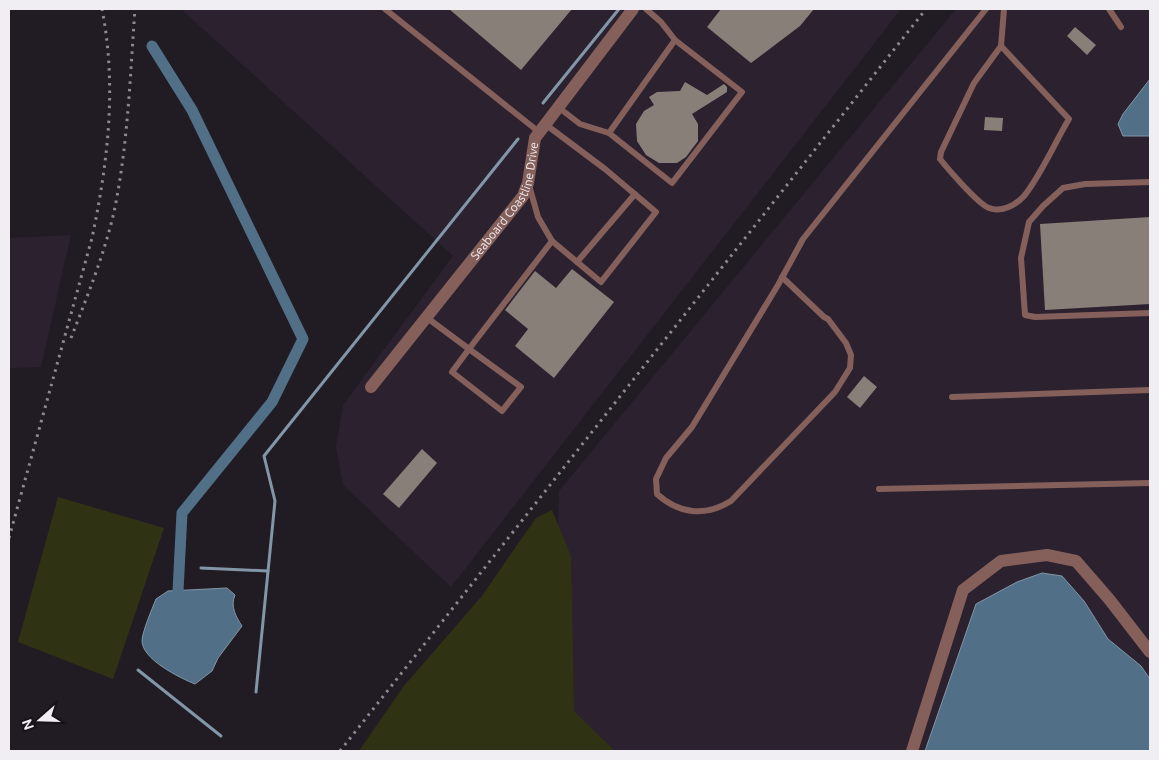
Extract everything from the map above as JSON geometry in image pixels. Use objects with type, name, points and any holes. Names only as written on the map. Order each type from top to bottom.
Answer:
[{"type":"street","name":"Seaboard Coastline Drive","points":[[371,387],[522,196],[528,183],[535,138],[633,9]]},
{"type":"street","points":[[912,751],[963,590],[1001,561],[1047,555],[1076,561],[1109,599],[1150,652]]},
{"type":"lane","points":[[385,9],[542,128],[605,169],[656,212],[601,282],[552,241],[538,217],[528,183]]},
{"type":"lane","points":[[558,107],[580,124],[609,132],[672,183],[742,92],[675,40],[661,22],[646,9]]},
{"type":"lane","points":[[782,277],[828,320],[846,343],[851,355],[850,368],[835,392],[731,501],[720,508],[697,513],[668,504],[657,494],[656,479],[666,458],[692,427],[803,239],[986,9]]},
{"type":"lane","points":[[1001,46],[1068,119],[1023,197],[1009,207],[999,209],[988,208],[967,190],[940,159],[941,152],[974,83],[1001,46],[1004,9]]},
{"type":"lane","points":[[1109,9],[1121,27]]},
{"type":"lane","points":[[609,132],[675,40]]},
{"type":"lane","points":[[1150,182],[1085,184],[1063,188],[1029,222],[1020,258],[1025,315],[1035,317],[1150,313]]},
{"type":"lane","points":[[577,262],[635,194]]},
{"type":"lane","points":[[426,318],[469,349],[521,388],[502,411],[452,372],[469,349],[552,241]]},
{"type":"lane","points":[[952,397],[1150,390]]},
{"type":"lane","points":[[879,489],[1150,483]]},
{"type":"shaded area","points":[[181,9],[901,9],[451,587],[343,485],[336,446],[343,405],[453,256]]},
{"type":"shaded area","points":[[956,9],[1150,9],[1150,751],[571,751],[555,604],[559,491]]},
{"type":"shaded area","points":[[71,235],[41,367],[9,368],[9,238]]},
{"type":"green space","points":[[58,497],[164,528],[113,679],[18,642]]},
{"type":"green space","points":[[552,510],[571,556],[574,711],[615,751],[359,751],[403,687],[481,597],[536,518]]},
{"type":"water","points":[[1150,79],[1150,136],[1123,136],[1118,124],[1123,114]]},
{"type":"water","points":[[1042,573],[1062,576],[1084,601],[1108,639],[1141,666],[1150,679],[1150,751],[925,751],[976,604],[1017,582]]},
{"type":"water","points":[[227,588],[235,595],[233,607],[242,626],[218,658],[212,671],[195,684],[154,661],[143,647],[142,640],[156,599],[168,591]]},
{"type":"building","points":[[449,9],[572,9],[521,70]]},
{"type":"building","points":[[721,9],[814,9],[800,26],[751,63],[707,27]]},
{"type":"building","points":[[1075,27],[1096,45],[1087,55],[1067,36]]},
{"type":"building","points":[[685,82],[707,95],[724,84],[727,87],[727,92],[692,114],[698,124],[698,141],[686,157],[677,163],[659,163],[646,155],[637,141],[636,124],[644,111],[654,105],[649,97],[657,92],[680,91]]},
{"type":"building","points":[[985,117],[1003,118],[1002,131],[984,130]]},
{"type":"building","points":[[1150,217],[1150,304],[1045,310],[1040,224]]},
{"type":"building","points":[[572,269],[614,302],[554,378],[515,346],[528,329],[505,310],[535,271],[556,288]]},
{"type":"building","points":[[864,376],[877,387],[860,408],[847,397]]},
{"type":"building","points":[[422,449],[437,463],[399,508],[383,494]]},
{"type":"waterway","points":[[543,103],[619,9]]},
{"type":"waterway","points":[[152,46],[192,110],[303,339],[272,402],[182,513],[178,591]]},
{"type":"waterway","points":[[256,692],[275,501],[264,456],[518,139]]},
{"type":"waterway","points":[[201,568],[268,571]]},
{"type":"waterway","points":[[138,670],[221,736]]},
{"type":"railway","points":[[9,538],[92,238],[98,209],[109,124],[110,95],[107,38],[102,9]]},
{"type":"railway","points":[[71,338],[100,260],[110,228],[119,187],[130,85],[135,9]]},
{"type":"railway","points":[[340,751],[926,9]]}]
